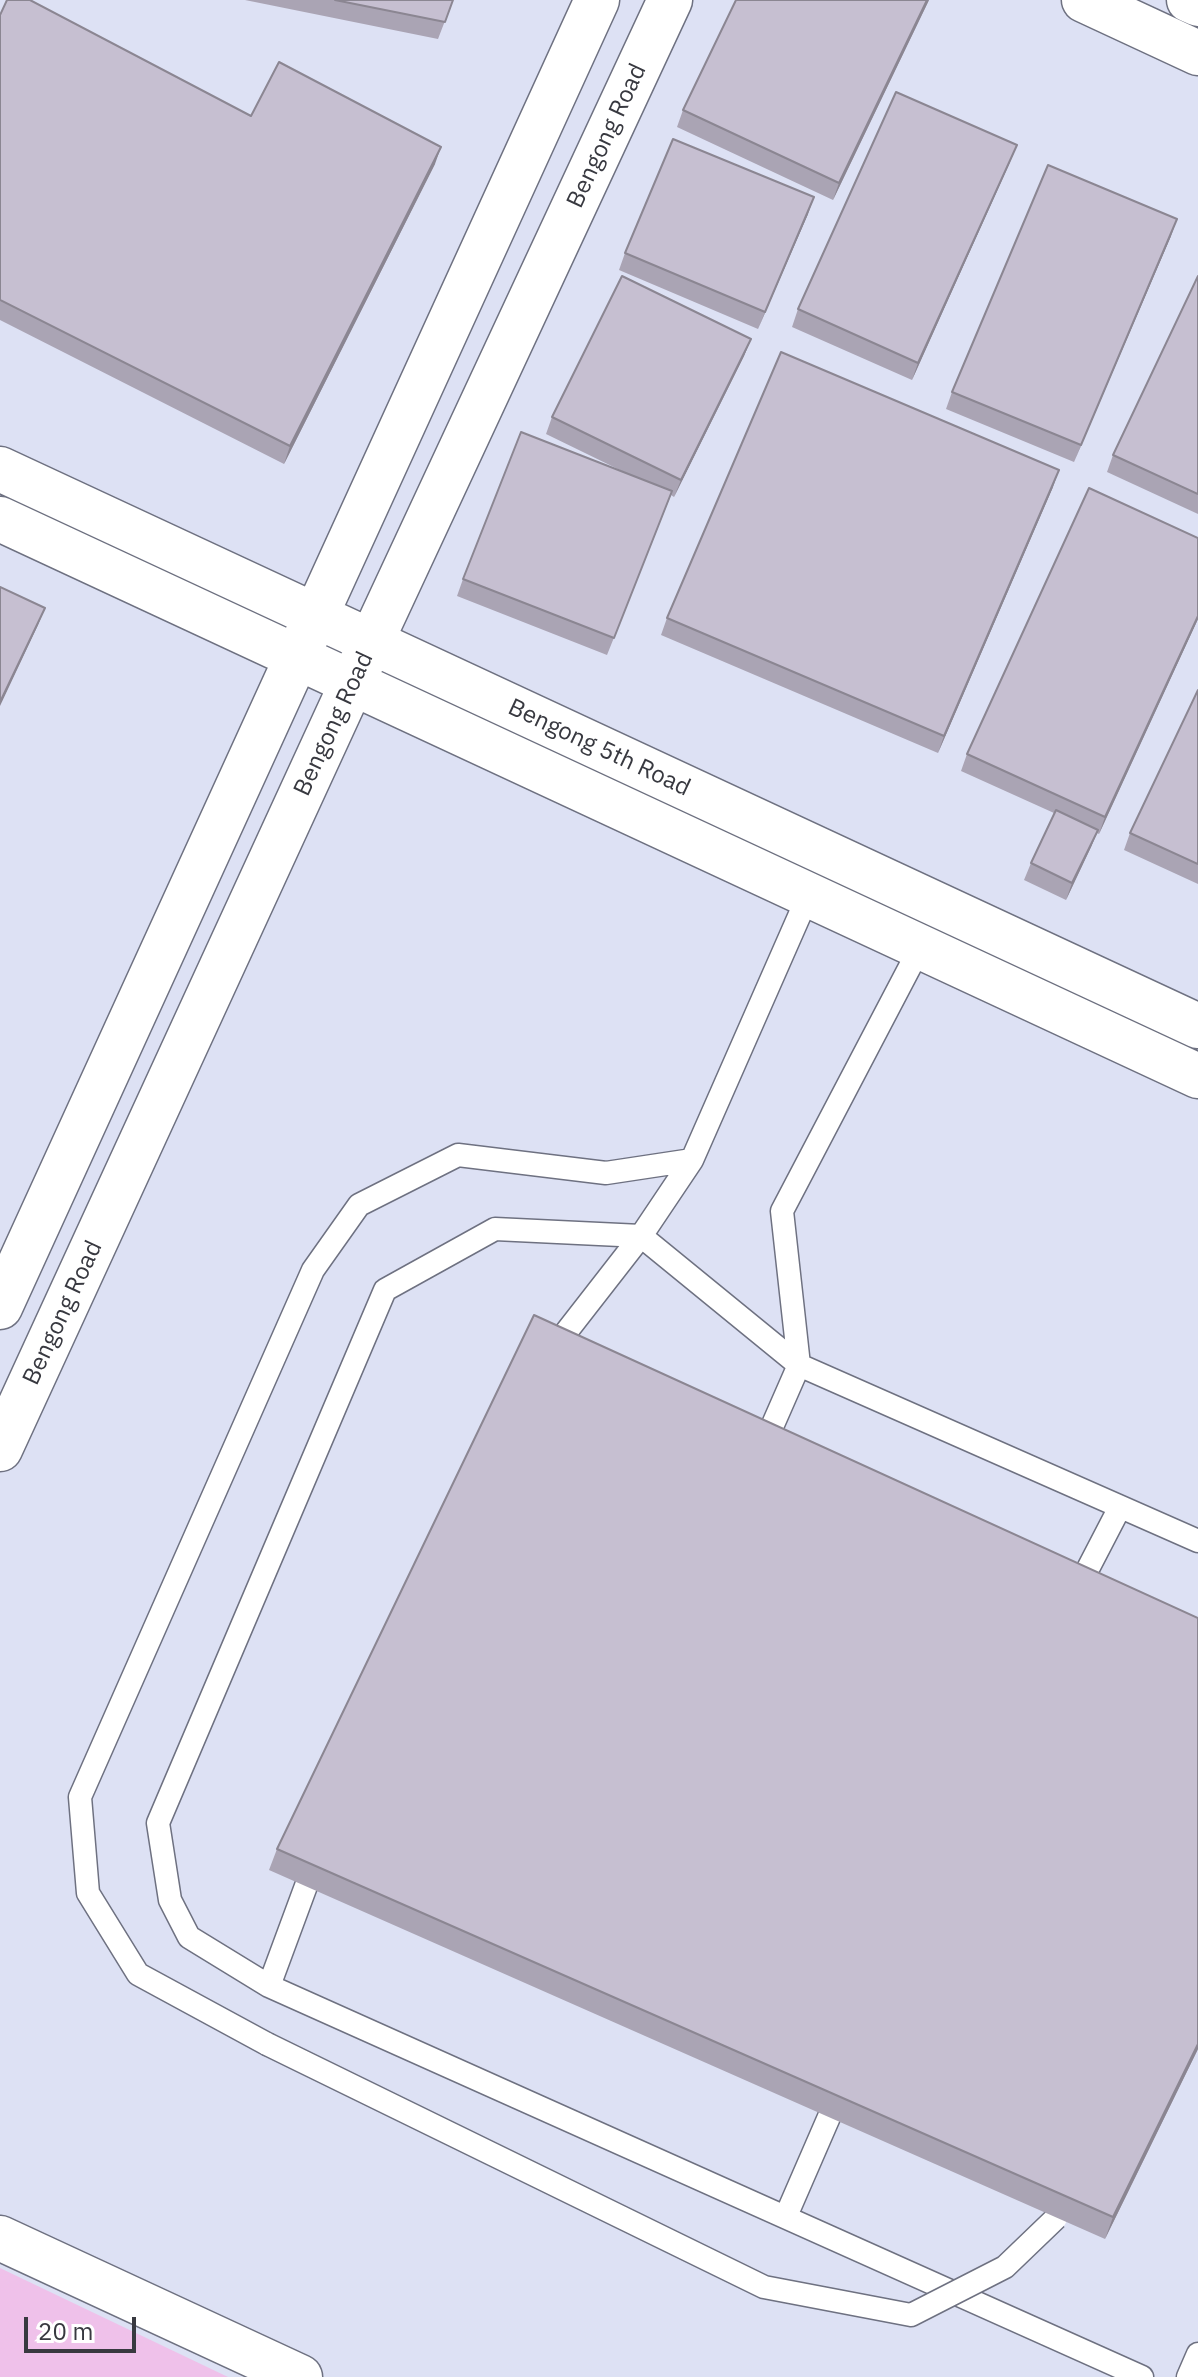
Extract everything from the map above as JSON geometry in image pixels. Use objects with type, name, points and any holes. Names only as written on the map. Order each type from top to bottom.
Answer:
[{"type":"street","points":[[0,1307],[597,0]]},
{"type":"street","name":"Bengong Road","points":[[0,1449],[670,0]]},
{"type":"street","points":[[1084,0],[1198,53]]},
{"type":"street","points":[[1189,0],[1198,4]]},
{"type":"street","name":"Bengong 5th Road","points":[[0,469],[1198,1026]]},
{"type":"street","name":"Bengong 5th Road","points":[[0,519],[1198,1076]]},
{"type":"street","points":[[0,2238],[300,2377]]},
{"type":"lane","points":[[553,1349],[641,1236],[692,1160],[828,854]]},
{"type":"lane","points":[[764,1445],[799,1365],[782,1211],[941,907]]},
{"type":"lane","points":[[692,1160],[606,1173],[458,1155],[359,1205],[313,1270],[80,1797],[88,1893],[138,1974],[267,2044],[764,2287],[911,2315],[1005,2267],[1056,2218]]},
{"type":"lane","points":[[1142,2377],[269,1986],[189,1937],[170,1900],[158,1823],[385,1290],[495,1229],[641,1236],[799,1365],[1198,1541]]},
{"type":"lane","points":[[1078,1588],[1120,1507]]},
{"type":"lane","points":[[269,1986],[306,1886]]},
{"type":"lane","points":[[786,2216],[829,2117]]},
{"type":"lane","points":[[1188,2377],[1198,2354]]},
{"type":"shaded area","points":[[0,0],[1198,0],[1198,2377],[0,2377]]},
{"type":"shaded area","points":[[0,2268],[228,2377],[0,2377]]},
{"type":"building","points":[[7,0],[30,0],[251,116],[279,62],[441,147],[290,446],[0,300],[0,15]]},
{"type":"building","points":[[335,0],[453,0],[445,22]]},
{"type":"building","points":[[736,0],[927,0],[839,183],[683,110]]},
{"type":"building","points":[[896,92],[1017,145],[918,363],[798,309]]},
{"type":"building","points":[[673,139],[814,197],[765,312],[625,253]]},
{"type":"building","points":[[1048,165],[1177,219],[1081,445],[952,392]]},
{"type":"building","points":[[622,276],[751,339],[681,480],[552,417]]},
{"type":"building","points":[[1198,276],[1198,494],[1113,455]]},
{"type":"building","points":[[781,352],[1059,470],[944,736],[667,618]]},
{"type":"building","points":[[521,432],[672,491],[614,638],[463,579]]},
{"type":"building","points":[[1089,488],[1198,538],[1198,616],[1105,817],[967,754]]},
{"type":"building","points":[[0,587],[45,608],[0,702]]},
{"type":"building","points":[[1198,690],[1198,864],[1130,833]]},
{"type":"building","points":[[1056,810],[1098,830],[1072,883],[1031,863]]},
{"type":"building","points":[[534,1315],[1198,1618],[1198,2044],[1113,2217],[277,1849]]}]
